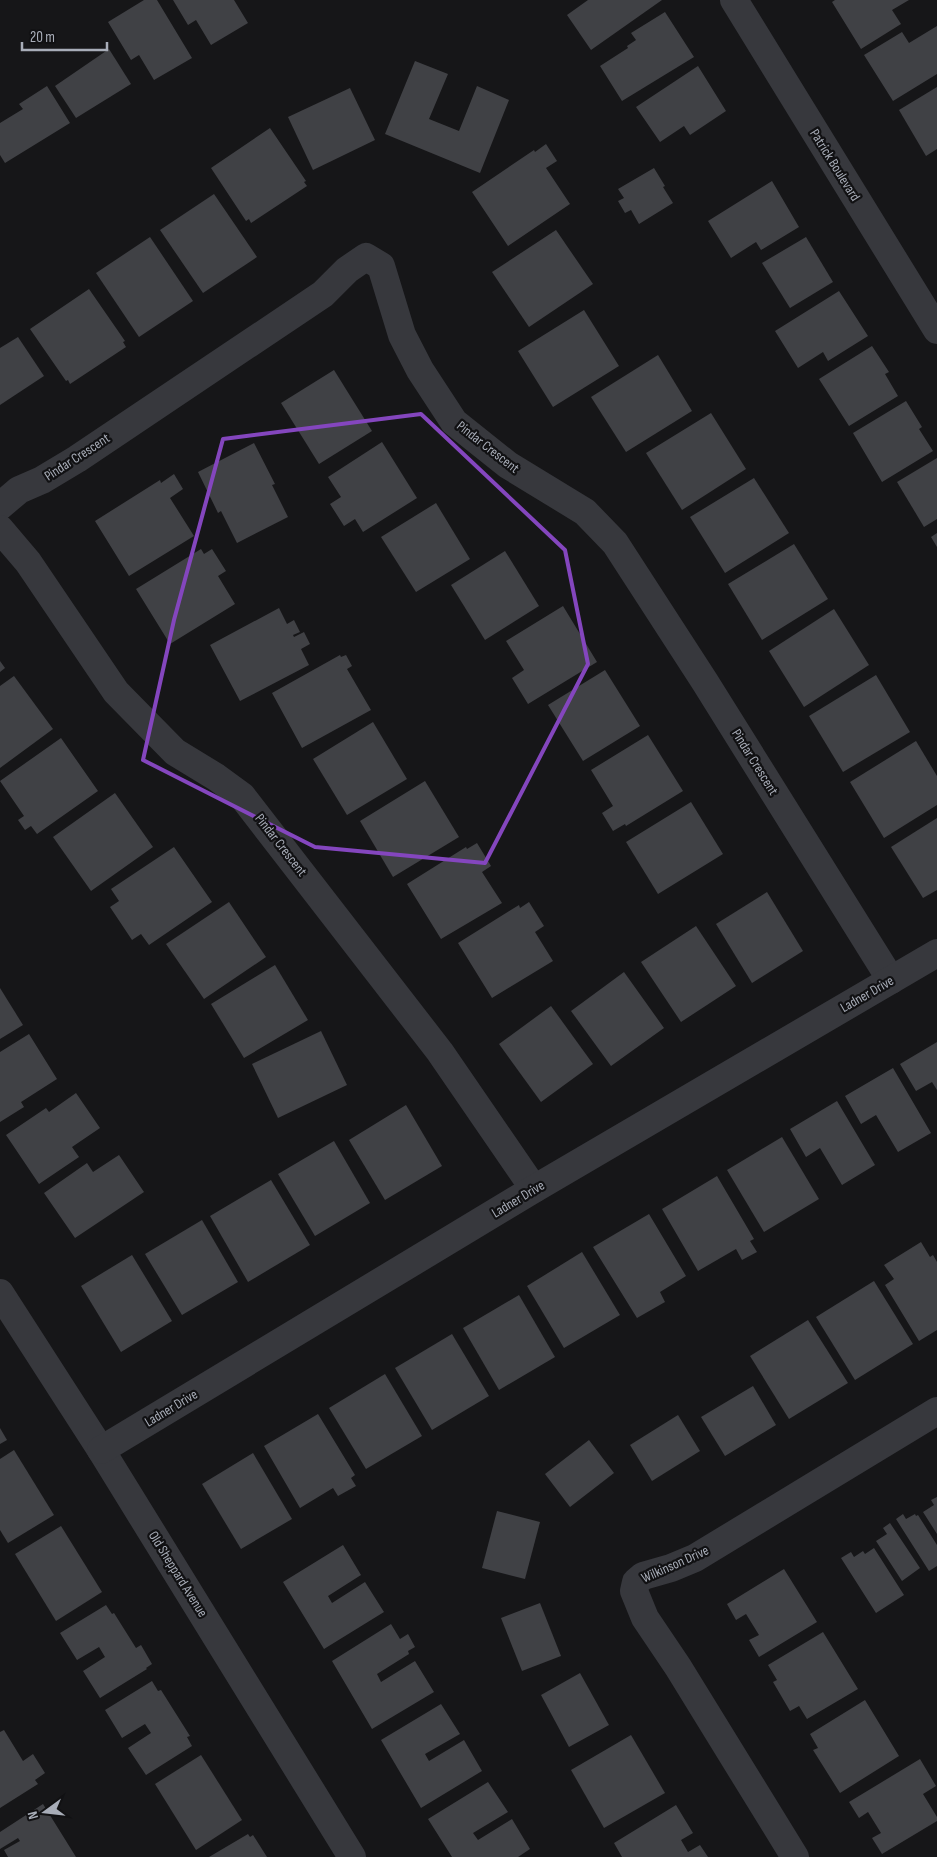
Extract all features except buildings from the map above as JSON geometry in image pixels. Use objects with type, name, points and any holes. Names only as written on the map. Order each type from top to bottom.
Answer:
[{"type":"street","name":"Patrick Boulevard","points":[[734,0],[937,330]]},
{"type":"street","name":"Pindar Crescent","points":[[0,506],[19,490],[42,480],[71,462],[323,294],[347,270],[366,257],[381,266],[402,335],[420,370],[454,422],[508,465],[585,512],[615,543],[710,690],[891,980]]},
{"type":"street","name":"Pindar Crescent","points":[[0,529],[28,562],[116,692],[174,752],[216,777],[242,796],[440,1052],[534,1189]]},
{"type":"street","name":"Ladner Drive","points":[[101,1450],[534,1189],[937,953]]},
{"type":"street","name":"Old Sheppard Avenue","points":[[0,1293],[101,1450],[352,1857]]},
{"type":"street","name":"Wilkinson Drive","points":[[795,1857],[678,1667],[644,1618],[634,1591],[636,1582],[643,1576],[671,1568],[695,1558],[937,1411]]},
{"type":"highlighted area","points":[[421,414],[565,550],[588,664],[485,863],[315,847],[143,760],[174,620],[223,439]]}]
